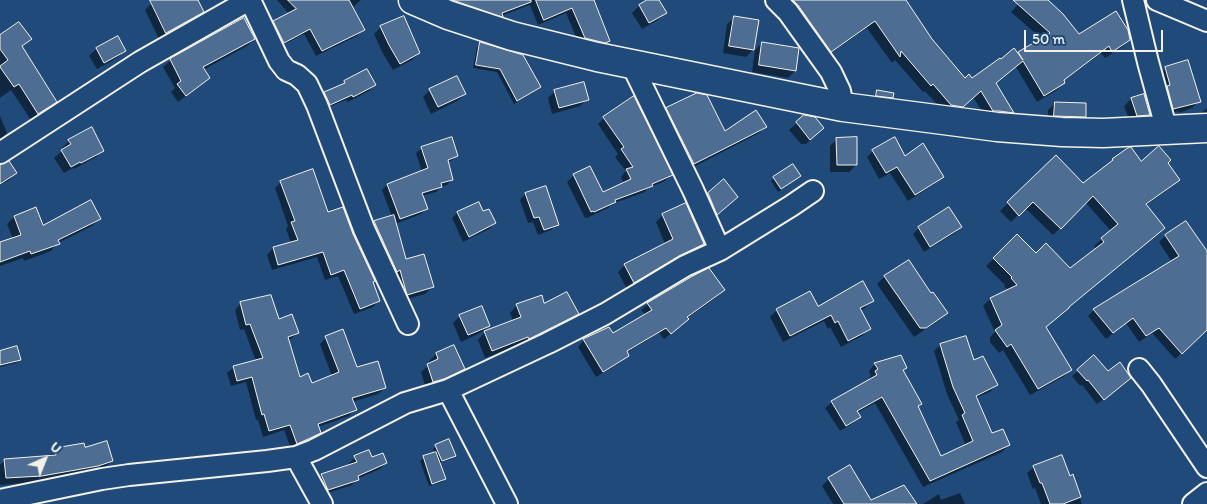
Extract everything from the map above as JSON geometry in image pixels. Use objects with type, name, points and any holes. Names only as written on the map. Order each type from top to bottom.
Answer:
[{"type":"street","points":[[0,153],[140,62],[249,0],[279,62],[286,70],[297,75],[307,84],[318,105],[364,229],[408,324]]},
{"type":"street","points":[[413,0],[448,15],[512,36],[632,65],[843,107],[1025,130],[1103,133],[1207,128]]},
{"type":"street","points":[[776,0],[788,12],[831,72],[840,91],[843,107]]},
{"type":"street","points":[[1133,0],[1167,131]]},
{"type":"street","points":[[1157,0],[1207,21]]},
{"type":"street","points":[[632,65],[720,250]]},
{"type":"street","points":[[0,500],[129,475],[296,457],[314,450],[405,403],[448,390],[605,314],[685,266],[720,250],[813,191]]},
{"type":"street","points":[[1139,369],[1207,467]]},
{"type":"street","points":[[448,390],[507,504]]},
{"type":"street","points":[[296,457],[322,504]]},
{"type":"street","points":[[1193,504],[1207,493]]},
{"type":"building","points":[[150,0],[198,0],[204,12],[166,33]]},
{"type":"building","points":[[288,0],[349,0],[365,30],[322,51],[310,29],[284,43],[273,21],[296,9]]},
{"type":"building","points":[[453,0],[531,0],[531,2],[502,13],[503,17]]},
{"type":"building","points":[[536,0],[594,0],[610,41],[605,43],[585,38],[572,8],[544,20]]},
{"type":"building","points":[[647,0],[659,0],[667,13],[649,23],[639,5]]},
{"type":"building","points":[[793,0],[906,0],[932,39],[965,78],[969,74],[972,78],[1014,48],[1023,60],[1018,52],[1050,33],[1013,0],[1048,0],[1063,14],[1079,34],[1116,11],[1128,30],[1130,40],[1112,52],[1109,46],[1064,80],[1065,83],[1044,96],[1023,61],[996,83],[1014,113],[993,111],[981,91],[963,107],[951,105],[933,84],[931,86],[901,51],[900,57],[875,21],[831,52]]},
{"type":"building","points":[[404,16],[420,53],[400,64],[380,26]]},
{"type":"building","points":[[734,16],[759,20],[754,50],[729,46]]},
{"type":"building","points":[[244,18],[255,39],[203,67],[210,78],[186,96],[177,84],[181,81],[170,59]]},
{"type":"building","points":[[19,22],[32,39],[22,46],[57,102],[38,114],[19,84],[14,87],[0,67],[8,60],[0,49],[0,35]]},
{"type":"building","points":[[118,36],[126,51],[104,63],[96,48]]},
{"type":"building","points":[[480,42],[523,55],[541,87],[517,101],[500,69],[476,65]]},
{"type":"building","points":[[762,42],[799,48],[796,71],[759,65]]},
{"type":"building","points":[[1188,60],[1201,102],[1173,109],[1167,86],[1170,85],[1165,67]]},
{"type":"building","points":[[367,69],[376,85],[353,97],[352,95],[330,105],[324,92],[345,83],[344,81]]},
{"type":"building","points":[[457,76],[466,94],[438,107],[429,89]]},
{"type":"building","points":[[584,82],[589,100],[559,108],[554,90]]},
{"type":"building","points":[[877,90],[894,93],[893,98],[876,96]]},
{"type":"building","points":[[697,93],[707,95],[725,131],[756,110],[767,127],[694,164],[666,108]]},
{"type":"building","points":[[1144,94],[1150,115],[1137,116],[1131,98]]},
{"type":"building","points":[[634,96],[673,175],[652,184],[653,186],[615,200],[616,202],[591,212],[573,174],[590,166],[603,192],[631,179],[626,169],[633,167],[621,149],[624,147],[603,117]]},
{"type":"building","points":[[1055,102],[1086,103],[1086,117],[1054,116]]},
{"type":"building","points":[[804,115],[815,117],[824,128],[810,140],[796,122]]},
{"type":"building","points":[[92,127],[104,151],[71,167],[61,150],[71,144],[68,140]]},
{"type":"building","points":[[452,137],[458,156],[448,160],[453,180],[441,183],[442,187],[422,193],[428,209],[400,219],[387,184],[428,168],[421,147]]},
{"type":"building","points":[[857,137],[857,165],[837,165],[836,138]]},
{"type":"building","points":[[895,137],[905,156],[923,143],[944,177],[915,195],[897,167],[886,173],[872,150]]},
{"type":"building","points":[[1159,146],[1171,160],[1168,163],[1180,180],[1146,204],[1165,228],[1046,327],[1072,370],[1038,389],[1011,344],[1007,347],[995,330],[1002,325],[990,298],[1017,285],[1012,277],[993,258],[1017,234],[1036,253],[1046,243],[1070,268],[1104,242],[1101,238],[1118,224],[1093,196],[1061,229],[1033,202],[1019,216],[1007,202],[1056,155],[1083,183],[1129,147],[1131,147],[1141,161]]},
{"type":"building","points":[[9,161],[17,173],[0,184],[0,165]]},
{"type":"building","points":[[793,164],[801,176],[781,189],[773,177]]},
{"type":"building","points":[[313,169],[328,212],[343,207],[353,234],[375,281],[373,282],[380,301],[360,309],[344,270],[331,275],[323,252],[278,265],[273,247],[298,240],[291,222],[295,221],[280,181]]},
{"type":"building","points":[[724,179],[738,197],[717,215],[708,193]]},
{"type":"building","points":[[546,186],[559,225],[544,230],[539,217],[534,218],[525,193]]},
{"type":"building","points":[[91,200],[101,219],[58,240],[60,244],[31,254],[30,251],[0,262],[0,242],[21,235],[14,216],[36,207],[43,225]]},
{"type":"building","points":[[479,202],[483,211],[489,209],[496,223],[469,237],[457,212]]},
{"type":"building","points":[[686,203],[704,244],[679,256],[634,283],[624,264],[673,239],[662,214]]},
{"type":"building","points":[[949,207],[962,227],[930,247],[918,227]]},
{"type":"building","points":[[394,215],[406,259],[424,254],[434,287],[407,295],[400,270],[397,272],[374,221]]},
{"type":"building","points":[[1186,221],[1207,251],[1207,330],[1182,354],[1159,328],[1146,336],[1133,318],[1113,333],[1093,309],[1179,256],[1165,235]]},
{"type":"building","points":[[909,260],[931,293],[933,292],[948,313],[926,328],[920,328],[884,276]]},
{"type":"building","points":[[709,268],[725,290],[687,317],[689,319],[671,334],[666,328],[627,351],[629,356],[603,372],[583,339],[609,327],[613,333],[652,310],[647,303]]},
{"type":"building","points":[[863,281],[874,301],[860,308],[871,329],[848,341],[838,321],[835,323],[831,315],[790,336],[776,309],[810,291],[818,306]]},
{"type":"building","points":[[567,292],[579,314],[529,339],[528,337],[492,351],[484,331],[521,317],[516,304],[542,295],[544,303]]},
{"type":"building","points":[[271,295],[279,319],[292,314],[299,333],[288,337],[300,377],[308,373],[312,383],[339,372],[325,336],[343,329],[357,367],[378,361],[386,388],[352,398],[357,410],[318,424],[321,433],[297,444],[290,425],[269,431],[264,414],[262,415],[252,377],[237,381],[233,366],[263,358],[250,324],[246,325],[240,302]]},
{"type":"building","points":[[482,306],[490,326],[468,335],[459,315]]},
{"type":"building","points":[[966,336],[974,360],[983,356],[998,385],[976,396],[992,433],[1003,429],[1010,445],[930,481],[882,397],[857,411],[861,417],[846,426],[831,401],[877,375],[875,371],[878,369],[874,363],[901,355],[907,368],[903,370],[922,404],[918,406],[941,456],[973,441],[962,415],[965,413],[953,387],[940,344]]},
{"type":"building","points":[[454,345],[465,369],[433,382],[427,364],[438,359],[436,353]]},
{"type":"building","points":[[17,346],[21,360],[0,365],[0,351]]},
{"type":"building","points":[[1094,355],[1108,371],[1120,362],[1131,378],[1104,400],[1077,370]]},
{"type":"building","points":[[449,439],[456,456],[442,461],[435,445]]},
{"type":"building","points":[[107,441],[113,461],[98,466],[42,476],[6,478],[4,459],[56,455],[55,448],[84,443],[85,447]]},
{"type":"building","points":[[369,450],[372,457],[383,453],[387,463],[358,476],[359,480],[328,490],[321,474],[357,462],[354,456]]},
{"type":"building","points":[[436,452],[446,479],[432,484],[423,456]]},
{"type":"building","points":[[1062,455],[1070,476],[1073,474],[1081,497],[1063,504],[1050,504],[1033,466]]},
{"type":"building","points":[[850,465],[871,500],[904,485],[917,504],[844,504],[828,478]]}]
